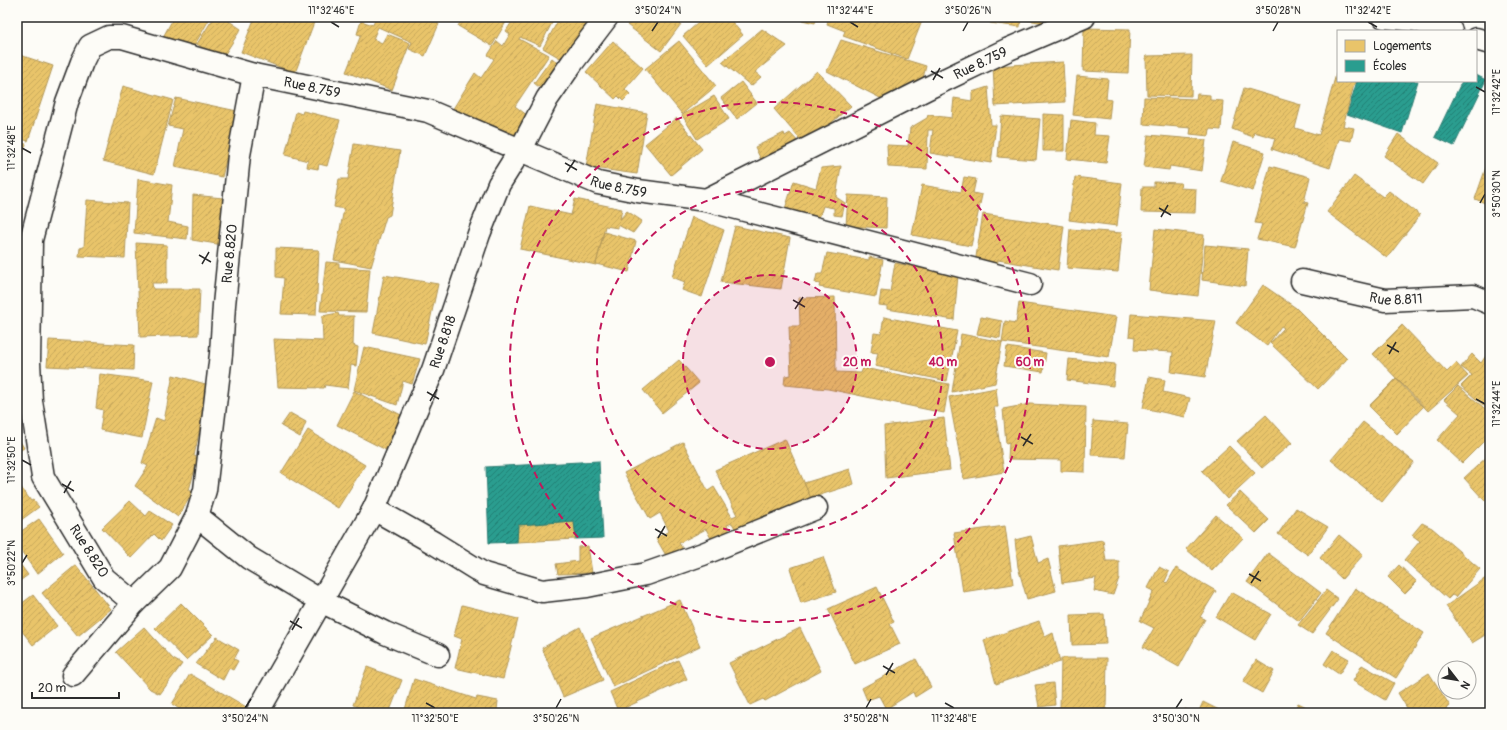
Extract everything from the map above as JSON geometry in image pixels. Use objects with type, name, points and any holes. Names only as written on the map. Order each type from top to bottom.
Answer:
[{"type":"street","name":"Rue 8.818","points":[[257,713],[374,509],[433,370],[479,234],[499,184],[521,149],[547,99],[572,63],[608,17]]},
{"type":"street","name":"Rue 8.759","points":[[100,42],[122,37],[254,75],[428,111],[521,149],[566,171],[598,183],[638,191],[706,200],[1008,49],[1084,17]]},
{"type":"street","points":[[1384,17],[1410,19],[1448,30]]},
{"type":"street","points":[[1477,39],[1490,43]]},
{"type":"street","name":"Rue 8.820","points":[[100,42],[82,62],[67,102],[32,240],[29,362],[31,401],[43,477],[104,578],[134,603],[170,568],[197,516],[205,490],[221,354],[224,305],[239,155],[254,75]]},
{"type":"street","points":[[706,200],[1030,284]]},
{"type":"street","name":"Rue 8.811","points":[[1302,282],[1385,300],[1473,296],[1490,303]]},
{"type":"street","points":[[374,509],[434,543],[484,574],[542,591],[587,586],[646,574],[703,554],[816,508]]},
{"type":"street","points":[[197,516],[249,558],[321,601],[385,633],[438,655]]},
{"type":"street","points":[[73,675],[134,603]]},
{"type":"building: Logements","points":[[174,17],[210,18],[190,53],[163,37]]},
{"type":"building: Logements","points":[[214,17],[223,17],[241,29],[221,60],[197,44]]},
{"type":"building: Logements","points":[[255,17],[316,17],[295,73],[241,52]]},
{"type":"building: Logements","points":[[376,17],[421,17],[439,24],[425,56],[409,49],[412,42],[378,27],[373,39],[382,43],[387,34],[410,43],[392,90],[346,72],[361,35],[357,34],[361,21],[373,25]]},
{"type":"building: Logements","points":[[463,17],[509,17],[492,46],[458,26]]},
{"type":"building: Logements","points":[[515,17],[555,17],[540,46],[520,37],[519,39],[549,55],[515,106],[528,116],[519,127],[525,130],[515,145],[451,112],[475,73],[481,78],[494,59],[488,55],[497,41],[503,46],[510,34],[506,31]]},
{"type":"building: Logements","points":[[560,17],[597,17],[567,62],[543,48]]},
{"type":"building: Logements","points":[[633,17],[672,17],[681,24],[661,51],[627,25]]},
{"type":"building: Logements","points":[[678,17],[688,17],[684,22]]},
{"type":"building: Logements","points":[[705,17],[728,17],[743,35],[708,65],[683,36]]},
{"type":"building: Logements","points":[[746,17],[757,17],[757,20]]},
{"type":"building: Logements","points":[[789,17],[817,17],[815,23]]},
{"type":"building: Logements","points":[[829,17],[912,17],[922,21],[907,59],[843,36],[845,31],[827,24]]},
{"type":"building: Logements","points":[[990,17],[1047,17],[1045,23],[1021,19],[1020,27],[990,23]]},
{"type":"building: Logements","points":[[1084,28],[1130,29],[1128,73],[1083,71]]},
{"type":"building: Logements","points":[[762,29],[787,46],[755,72],[761,77],[751,86],[722,62]]},
{"type":"building: Logements","points":[[841,40],[926,66],[922,82],[890,103],[827,71]]},
{"type":"building: Logements","points":[[613,41],[643,68],[625,89],[630,94],[623,101],[618,96],[615,99],[586,72]]},
{"type":"building: Logements","points":[[679,41],[716,86],[682,114],[645,69]]},
{"type":"building: Logements","points":[[17,54],[53,66],[28,141],[17,138]]},
{"type":"building: Logements","points":[[1192,55],[1191,96],[1147,95],[1146,56]]},
{"type":"building: Logements","points":[[552,58],[564,68],[545,92],[534,83]]},
{"type":"building: Logements","points":[[1063,62],[1065,102],[995,106],[993,66]]},
{"type":"building: Logements","points":[[817,71],[851,106],[805,145],[774,109]]},
{"type":"building: Logements","points":[[1337,71],[1337,82],[1355,82],[1343,126],[1354,128],[1351,141],[1339,139],[1330,168],[1272,149],[1275,138],[1254,132],[1253,137],[1232,129],[1244,88],[1301,105],[1295,128],[1319,135]]},
{"type":"building: Logements","points":[[1077,76],[1108,79],[1106,99],[1111,100],[1109,119],[1073,115]]},
{"type":"building: Logements","points":[[741,82],[757,103],[737,119],[721,98]]},
{"type":"building: Logements","points":[[123,86],[173,100],[154,174],[103,161]]},
{"type":"building: Logements","points":[[988,87],[991,125],[996,125],[991,163],[930,153],[933,130],[928,130],[927,169],[888,167],[887,145],[908,146],[910,128],[927,118],[928,115],[952,118],[954,98],[972,101],[972,92]]},
{"type":"building: Logements","points":[[1197,94],[1210,95],[1210,100],[1223,101],[1221,130],[1210,129],[1209,136],[1190,134],[1191,128],[1143,124],[1144,97],[1196,99]]},
{"type":"building: Logements","points":[[714,96],[729,119],[697,139],[682,115]]},
{"type":"building: Logements","points":[[176,98],[237,111],[222,177],[175,167],[183,129],[168,126]]},
{"type":"building: Logements","points":[[597,104],[647,113],[637,174],[586,167]]},
{"type":"building: Logements","points":[[303,111],[340,120],[327,166],[319,164],[318,169],[307,167],[308,161],[285,155],[296,112],[302,114]]},
{"type":"building: Logements","points":[[1043,114],[1064,115],[1064,151],[1043,151]]},
{"type":"building: Logements","points":[[1001,116],[1040,119],[1036,160],[998,157]]},
{"type":"building: Logements","points":[[677,118],[702,149],[671,175],[645,144]]},
{"type":"building: Logements","points":[[1071,120],[1095,123],[1094,135],[1110,136],[1106,163],[1067,159]]},
{"type":"building: Logements","points":[[784,133],[785,136],[790,133],[802,146],[763,164],[755,147]]},
{"type":"building: Logements","points":[[1398,134],[1438,163],[1423,184],[1384,156]]},
{"type":"building: Logements","points":[[1148,135],[1206,140],[1202,171],[1170,166],[1169,170],[1144,167]]},
{"type":"building: Logements","points":[[17,142],[26,144],[17,172]]},
{"type":"building: Logements","points":[[1233,142],[1265,152],[1253,191],[1221,181]]},
{"type":"building: Logements","points":[[354,144],[400,151],[390,215],[386,217],[371,267],[334,260],[344,209],[334,207],[339,179],[348,179]]},
{"type":"building: Logements","points":[[1490,156],[1490,205],[1475,199]]},
{"type":"building: Logements","points":[[841,166],[836,197],[845,203],[842,216],[834,215],[834,208],[823,206],[817,224],[784,212],[794,181],[816,188],[821,168]]},
{"type":"building: Logements","points":[[1270,166],[1310,177],[1304,202],[1308,203],[1295,247],[1257,239],[1262,224],[1255,223]]},
{"type":"building: Logements","points":[[1354,176],[1383,197],[1389,191],[1420,215],[1387,258],[1327,212]]},
{"type":"building: Logements","points":[[964,177],[976,179],[973,193],[982,195],[971,246],[912,235],[922,185],[961,192]]},
{"type":"building: Logements","points":[[1075,177],[1122,183],[1117,226],[1069,220]]},
{"type":"building: Logements","points":[[138,179],[172,185],[168,222],[188,226],[187,239],[134,233]]},
{"type":"building: Logements","points":[[1154,182],[1181,183],[1180,188],[1196,189],[1195,213],[1141,212],[1142,187],[1154,187]]},
{"type":"building: Logements","points":[[193,195],[223,198],[223,245],[192,240]]},
{"type":"building: Logements","points":[[848,195],[887,197],[886,228],[846,226]]},
{"type":"building: Logements","points":[[575,199],[622,209],[620,219],[627,211],[642,221],[633,233],[618,225],[618,228],[605,226],[596,265],[520,249],[530,206],[571,215]]},
{"type":"building: Logements","points":[[87,200],[128,203],[125,258],[79,256],[80,248],[84,247]]},
{"type":"building: Logements","points":[[983,214],[1064,226],[1058,270],[998,260],[997,267],[975,263]]},
{"type":"building: Logements","points":[[692,217],[724,230],[702,297],[682,290],[685,282],[672,277]]},
{"type":"building: Logements","points":[[735,226],[790,238],[781,289],[721,282]]},
{"type":"building: Logements","points":[[1070,229],[1122,233],[1118,272],[1067,268]]},
{"type":"building: Logements","points":[[1155,229],[1204,235],[1198,296],[1149,290]]},
{"type":"building: Logements","points":[[604,232],[636,241],[629,272],[596,264]]},
{"type":"building: Logements","points":[[136,243],[167,245],[167,283],[152,283],[153,289],[200,289],[198,335],[140,337]]},
{"type":"building: Logements","points":[[1205,245],[1248,249],[1245,286],[1202,280]]},
{"type":"building: Logements","points":[[276,248],[319,250],[316,315],[281,314],[284,278],[276,277]]},
{"type":"building: Logements","points":[[827,253],[869,260],[869,257],[883,260],[876,297],[819,287],[820,284],[815,283],[817,274],[822,274]]},
{"type":"building: Logements","points":[[326,262],[339,263],[339,267],[370,269],[366,312],[320,311]]},
{"type":"building: Logements","points":[[895,263],[958,275],[954,320],[887,309],[887,306],[879,305],[881,291],[890,292]]},
{"type":"building: Logements","points":[[384,275],[438,284],[425,344],[373,333]]},
{"type":"building: Logements","points":[[1263,285],[1296,308],[1347,359],[1318,389],[1270,343],[1284,328],[1281,326],[1267,346],[1236,323]]},
{"type":"building: Logements","points":[[835,297],[836,372],[861,373],[863,368],[949,384],[944,413],[828,389],[784,385],[785,376],[791,375],[789,326],[800,326],[799,298]]},
{"type":"building: Logements","points":[[1019,303],[1116,317],[1109,357],[1002,342],[1005,321],[1016,323]]},
{"type":"building: Logements","points":[[338,313],[339,316],[354,316],[353,345],[358,347],[356,366],[351,365],[348,388],[325,385],[324,388],[278,387],[274,339],[323,341],[322,316]]},
{"type":"building: Logements","points":[[1131,314],[1216,321],[1205,377],[1171,372],[1173,352],[1134,350],[1135,337],[1129,336]]},
{"type":"building: Logements","points":[[884,317],[957,331],[947,381],[875,366],[878,353],[871,352],[874,333],[881,334]]},
{"type":"building: Logements","points":[[981,317],[1002,321],[1000,338],[977,334]]},
{"type":"building: Logements","points":[[1402,325],[1447,372],[1456,363],[1468,376],[1428,411],[1373,354]]},
{"type":"building: Logements","points":[[961,334],[1002,342],[995,383],[952,392]]},
{"type":"building: Logements","points":[[49,340],[134,345],[133,370],[47,366]]},
{"type":"building: Logements","points":[[364,347],[420,359],[412,384],[403,381],[397,405],[354,390]]},
{"type":"building: Logements","points":[[1007,347],[1046,353],[1043,372],[1004,366]]},
{"type":"building: Logements","points":[[1490,350],[1490,375],[1486,371],[1484,373],[1490,378],[1490,411],[1461,386],[1472,375],[1461,367],[1472,354],[1481,363]]},
{"type":"building: Logements","points":[[1069,359],[1115,364],[1113,386],[1067,380]]},
{"type":"building: Logements","points":[[679,360],[699,383],[662,413],[643,390]]},
{"type":"building: Logements","points":[[100,374],[153,381],[142,438],[100,430],[103,410],[96,408]]},
{"type":"building: Logements","points":[[173,375],[209,385],[194,456],[198,458],[189,490],[193,492],[178,517],[135,486],[148,466],[142,463],[156,418],[164,421]]},
{"type":"building: Logements","points":[[1149,377],[1165,380],[1163,392],[1190,398],[1185,417],[1143,408]]},
{"type":"building: Logements","points":[[1396,379],[1423,407],[1397,434],[1369,406]]},
{"type":"building: Logements","points":[[1458,386],[1490,413],[1490,441],[1487,438],[1462,463],[1437,440],[1460,414],[1444,400]]},
{"type":"building: Logements","points":[[996,388],[998,407],[994,407],[1004,472],[964,479],[949,397]]},
{"type":"building: Logements","points":[[354,391],[409,419],[392,453],[337,425]]},
{"type":"building: Logements","points":[[1030,404],[1086,407],[1085,472],[1061,471],[1061,460],[1008,459],[1009,442],[1006,443],[1003,409]]},
{"type":"building: Logements","points":[[290,413],[306,422],[300,437],[281,426]]},
{"type":"building: Logements","points":[[1266,415],[1292,443],[1262,468],[1237,441]]},
{"type":"building: Logements","points":[[944,418],[950,470],[886,478],[884,426]]},
{"type":"building: Logements","points":[[1093,421],[1128,424],[1125,457],[1091,455]]},
{"type":"building: Logements","points":[[1363,422],[1414,462],[1382,502],[1331,460]]},
{"type":"building: Logements","points":[[308,430],[365,465],[338,508],[281,473]]},
{"type":"building: Logements","points":[[17,436],[24,448],[17,452]]},
{"type":"building: Logements","points":[[785,439],[811,498],[737,532],[732,523],[727,525],[732,536],[714,544],[706,529],[679,543],[684,551],[668,559],[656,538],[669,531],[660,513],[650,519],[624,473],[683,442],[708,491],[714,487],[732,517],[737,515],[715,470]]},
{"type":"building: Logements","points":[[1229,446],[1255,473],[1227,499],[1202,471]]},
{"type":"building: Logements","points":[[1490,454],[1490,496],[1485,501],[1464,478]]},
{"type":"building: Logements","points":[[850,469],[854,484],[811,498],[804,483]]},
{"type":"building: Logements","points":[[17,482],[31,501],[33,500],[39,507],[17,523]]},
{"type":"building: Logements","points":[[1240,492],[1269,520],[1256,533],[1226,505]]},
{"type":"building: Logements","points":[[130,501],[146,516],[150,511],[172,525],[161,541],[154,534],[131,558],[102,528]]},
{"type":"building: Logements","points":[[1296,508],[1328,527],[1308,555],[1278,534]]},
{"type":"building: Logements","points":[[1216,515],[1243,538],[1212,571],[1186,549]]},
{"type":"building: Logements","points":[[39,519],[63,553],[37,574],[17,545],[17,534]]},
{"type":"building: Logements","points":[[574,521],[576,539],[517,542],[518,525]]},
{"type":"building: Logements","points":[[1422,523],[1432,528],[1480,569],[1456,597],[1452,595],[1448,599],[1404,560],[1420,541],[1412,535]]},
{"type":"building: Logements","points":[[1005,526],[1013,584],[963,592],[954,533]]},
{"type":"building: Logements","points":[[1339,535],[1363,555],[1342,579],[1320,558]]},
{"type":"building: Logements","points":[[1031,536],[1038,563],[1048,559],[1056,591],[1027,599],[1018,567],[1015,540]]},
{"type":"building: Logements","points":[[1103,540],[1106,561],[1119,561],[1119,578],[1113,595],[1094,591],[1096,578],[1062,583],[1058,546]]},
{"type":"building: Logements","points":[[588,546],[592,573],[558,574],[556,564],[578,561],[578,547]]},
{"type":"building: Logements","points":[[1268,553],[1321,593],[1299,621],[1247,582]]},
{"type":"building: Logements","points":[[823,557],[836,592],[801,603],[790,568]]},
{"type":"building: Logements","points":[[17,560],[28,575],[17,583]]},
{"type":"building: Logements","points":[[76,565],[111,609],[78,636],[42,593]]},
{"type":"building: Logements","points":[[1399,565],[1417,582],[1405,594],[1388,577]]},
{"type":"building: Logements","points":[[1159,567],[1169,572],[1165,581],[1167,583],[1176,568],[1216,591],[1200,617],[1205,619],[1179,667],[1143,647],[1154,628],[1140,621],[1154,591],[1148,588]]},
{"type":"building: Logements","points":[[1490,575],[1490,632],[1472,643],[1446,606]]},
{"type":"building: Logements","points":[[877,587],[894,622],[890,624],[900,644],[855,664],[828,609]]},
{"type":"building: Logements","points":[[1355,588],[1424,633],[1396,678],[1326,633]]},
{"type":"building: Logements","points":[[1326,590],[1338,599],[1312,634],[1298,625]]},
{"type":"building: Logements","points":[[1231,592],[1271,614],[1255,640],[1216,617]]},
{"type":"building: Logements","points":[[33,595],[57,626],[33,645],[17,625],[17,607]]},
{"type":"building: Logements","points":[[680,600],[700,646],[613,687],[591,638]]},
{"type":"building: Logements","points":[[181,603],[213,635],[186,660],[155,628]]},
{"type":"building: Logements","points":[[462,605],[518,619],[503,679],[455,668],[462,639],[454,636]]},
{"type":"building: Logements","points":[[1104,614],[1106,644],[1072,645],[1071,615]]},
{"type":"building: Logements","points":[[1039,621],[1045,637],[1053,633],[1060,662],[996,684],[984,640]]},
{"type":"building: Logements","points":[[144,627],[173,659],[182,664],[160,694],[150,689],[116,652]]},
{"type":"building: Logements","points":[[580,627],[603,680],[563,697],[542,648]]},
{"type":"building: Logements","points":[[800,628],[821,671],[765,701],[763,699],[750,705],[729,663]]},
{"type":"building: Logements","points":[[217,637],[239,650],[234,659],[238,661],[233,670],[229,668],[223,680],[196,664]]},
{"type":"building: Logements","points":[[1333,650],[1349,659],[1339,674],[1324,664]]},
{"type":"building: Logements","points":[[1061,658],[1107,658],[1106,709],[1060,709]]},
{"type":"building: Logements","points":[[916,659],[931,687],[915,697],[913,692],[886,709],[879,696],[867,700],[862,688]]},
{"type":"building: Logements","points":[[678,660],[687,679],[618,711],[610,692]]},
{"type":"building: Logements","points":[[1256,660],[1274,671],[1262,693],[1243,682]]},
{"type":"building: Logements","points":[[1362,665],[1394,683],[1385,700],[1353,681]]},
{"type":"building: Logements","points":[[367,667],[402,680],[389,713],[375,713],[353,705]]},
{"type":"building: Logements","points":[[1429,673],[1437,686],[1437,700],[1446,700],[1450,706],[1440,713],[1410,713],[1398,693]]},
{"type":"building: Logements","points":[[190,674],[248,708],[245,713],[185,713],[172,704]]},
{"type":"building: Logements","points":[[414,679],[476,699],[477,697],[498,701],[497,710],[533,713],[404,713]]},
{"type":"building: Logements","points":[[1053,683],[1055,705],[1039,707],[1035,685]]},
{"type":"building: Logements","points":[[1203,702],[1223,712],[1198,713]]},
{"type":"building: Logements","points":[[1298,703],[1319,713],[1293,713]]},
{"type":"building: Logements","points":[[1185,709],[1195,713],[1183,713]]},
{"type":"building: Écoles","points":[[1477,76],[1486,80],[1454,146],[1435,137],[1462,82],[1477,82]]},
{"type":"building: Écoles","points":[[1357,82],[1418,82],[1402,133],[1347,114]]},
{"type":"building: Écoles","points":[[599,461],[603,538],[576,539],[574,521],[518,525],[517,542],[489,543],[486,467]]}]
